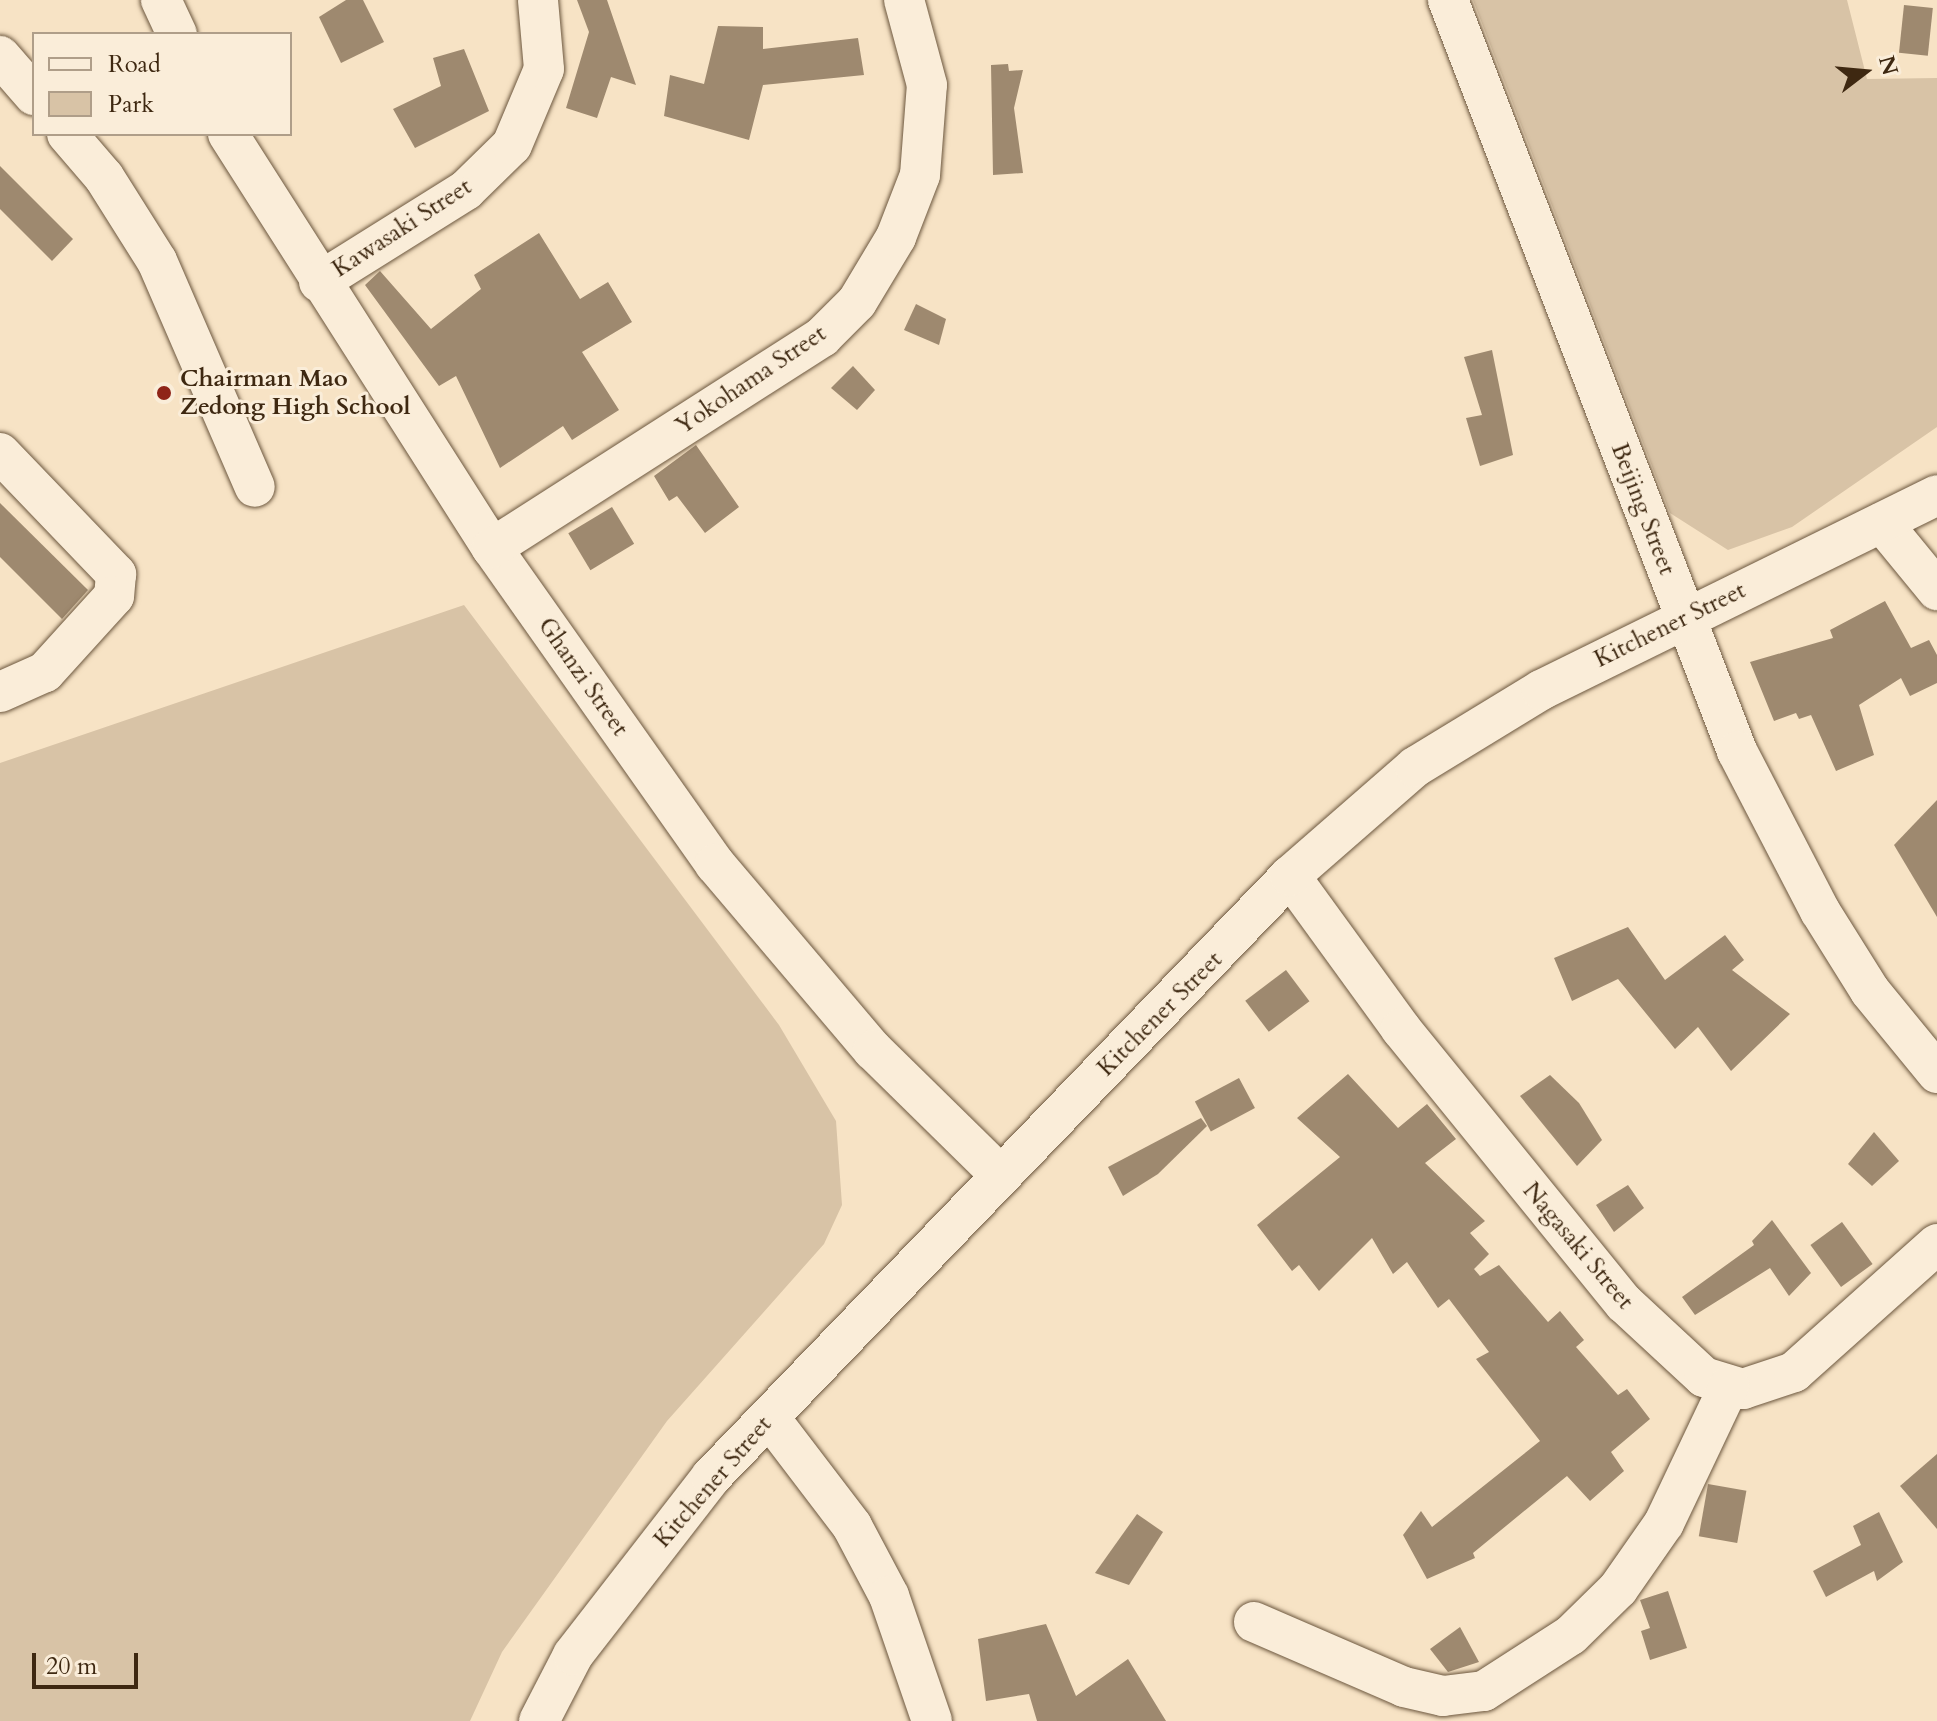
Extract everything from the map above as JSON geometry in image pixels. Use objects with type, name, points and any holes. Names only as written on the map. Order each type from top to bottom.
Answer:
[{"type":"street","points":[[161,0],[176,32]]},
{"type":"street","name":"Kawasaki Street","points":[[319,282],[466,190],[512,145],[544,69],[538,0]]},
{"type":"street","name":"Yokohama Street","points":[[492,548],[822,337],[857,302],[896,237],[920,175],[927,85],[904,0]]},
{"type":"street","name":"Beijing Street","points":[[1448,0],[1737,751],[1820,911],[1870,991],[1937,1073]]},
{"type":"street","points":[[3,64],[32,93]]},
{"type":"street","points":[[74,136],[157,261],[255,487]]},
{"type":"street","name":"Ghanzi Street","points":[[229,136],[319,282],[492,548],[715,864],[873,1050],[999,1174]]},
{"type":"street","points":[[0,453],[116,574],[114,596],[45,672],[0,692]]},
{"type":"street","name":"Kitchener Street","points":[[539,1721],[573,1655],[711,1477],[999,1174],[1225,948],[1290,876],[1415,767],[1541,690],[1686,615],[1937,495]]},
{"type":"street","points":[[1882,523],[1937,590]]},
{"type":"street","name":"Nagasaki Street","points":[[1290,876],[1401,1029],[1624,1303],[1677,1357],[1704,1377],[1729,1386],[1763,1386],[1794,1372],[1937,1244]]},
{"type":"street","points":[[1254,1622],[1404,1687],[1443,1696],[1484,1691],[1571,1635],[1618,1589],[1664,1523],[1729,1386]]},
{"type":"street","points":[[769,1417],[852,1526],[889,1596],[932,1721]]},
{"type":"green space","points":[[1473,0],[1847,0],[1867,79],[1937,78],[1937,427],[1792,527],[1728,550],[1670,513]]},
{"type":"green space","points":[[464,605],[779,1025],[836,1121],[842,1205],[824,1244],[667,1421],[502,1652],[470,1721],[0,1721],[0,763]]},
{"type":"building","points":[[346,0],[363,0],[384,42],[341,63],[319,17]]},
{"type":"building","points":[[577,0],[607,0],[636,85],[611,77],[597,118],[566,108],[589,32]]},
{"type":"building","points":[[1904,5],[1933,8],[1928,56],[1899,53]]},
{"type":"building","points":[[718,26],[763,27],[763,49],[858,38],[864,75],[763,85],[749,140],[664,116],[670,75],[704,84]]},
{"type":"building","points":[[464,49],[489,111],[415,148],[393,109],[441,86],[433,58]]},
{"type":"building","points":[[1008,64],[1009,71],[1023,70],[1014,108],[1023,173],[993,175],[991,65]]},
{"type":"building","points":[[0,166],[73,239],[52,261],[0,209]]},
{"type":"building","points":[[539,233],[580,299],[608,282],[632,322],[582,352],[619,410],[572,440],[563,426],[500,468],[456,376],[439,386],[365,285],[380,271],[431,329],[481,289],[474,275]]},
{"type":"building","points":[[916,304],[946,319],[939,345],[904,330]]},
{"type":"building","points":[[1492,350],[1513,455],[1480,466],[1466,418],[1482,415],[1464,357]]},
{"type":"building","points":[[853,366],[875,390],[857,410],[831,388]]},
{"type":"building","points":[[696,445],[739,507],[705,533],[677,496],[669,501],[654,476]]},
{"type":"building","points":[[0,503],[88,590],[62,619],[0,557]]},
{"type":"building","points":[[612,507],[634,544],[590,570],[568,533]]},
{"type":"building","points":[[1885,601],[1911,648],[1929,640],[1937,655],[1937,683],[1910,696],[1901,678],[1859,705],[1874,755],[1836,771],[1811,715],[1799,719],[1796,713],[1774,721],[1750,662],[1833,638],[1830,630]]},
{"type":"building","points":[[1937,800],[1937,917],[1894,845]]},
{"type":"building","points":[[1628,927],[1665,980],[1725,935],[1744,960],[1732,970],[1790,1014],[1731,1071],[1698,1027],[1675,1049],[1618,979],[1572,1001],[1554,958]]},
{"type":"building","points":[[1286,970],[1309,1001],[1269,1032],[1245,1001]]},
{"type":"building","points":[[1348,1074],[1398,1128],[1427,1104],[1456,1139],[1425,1163],[1485,1221],[1470,1233],[1489,1254],[1474,1269],[1480,1276],[1499,1265],[1548,1322],[1560,1311],[1584,1340],[1576,1347],[1618,1395],[1627,1389],[1650,1419],[1611,1452],[1624,1471],[1590,1501],[1567,1476],[1473,1553],[1475,1558],[1427,1579],[1403,1535],[1421,1511],[1432,1527],[1540,1441],[1476,1359],[1489,1352],[1449,1299],[1438,1308],[1407,1262],[1393,1274],[1372,1238],[1319,1291],[1299,1265],[1292,1271],[1257,1225],[1340,1157],[1297,1118]]},
{"type":"building","points":[[1550,1075],[1579,1103],[1602,1140],[1577,1166],[1520,1096]]},
{"type":"building","points":[[1239,1078],[1255,1108],[1211,1131],[1195,1101]]},
{"type":"building","points":[[1201,1118],[1207,1126],[1158,1174],[1123,1196],[1108,1167]]},
{"type":"building","points":[[1874,1132],[1899,1161],[1872,1186],[1848,1164]]},
{"type":"building","points":[[1628,1185],[1644,1208],[1614,1232],[1596,1205]]},
{"type":"building","points":[[1772,1220],[1811,1273],[1789,1296],[1770,1268],[1695,1315],[1682,1297],[1754,1245],[1752,1241]]},
{"type":"building","points":[[1842,1222],[1873,1264],[1841,1287],[1810,1245]]},
{"type":"building","points":[[1937,1454],[1937,1529],[1900,1486]]},
{"type":"building","points":[[1708,1484],[1746,1491],[1737,1543],[1699,1536]]},
{"type":"building","points":[[1879,1512],[1903,1562],[1877,1581],[1874,1571],[1826,1597],[1813,1571],[1861,1545],[1853,1526]]},
{"type":"building","points":[[1137,1514],[1163,1532],[1129,1585],[1095,1573]]},
{"type":"building","points":[[1668,1591],[1687,1648],[1650,1660],[1641,1631],[1650,1628],[1640,1600]]},
{"type":"building","points":[[1046,1624],[1076,1696],[1128,1659],[1166,1721],[1037,1721],[1029,1694],[986,1701],[978,1639]]},
{"type":"building","points":[[1460,1627],[1479,1662],[1448,1672],[1430,1649]]},
{"type":"place","name":"Chairman Mao Zedong High School","points":[[164,393]]}]
